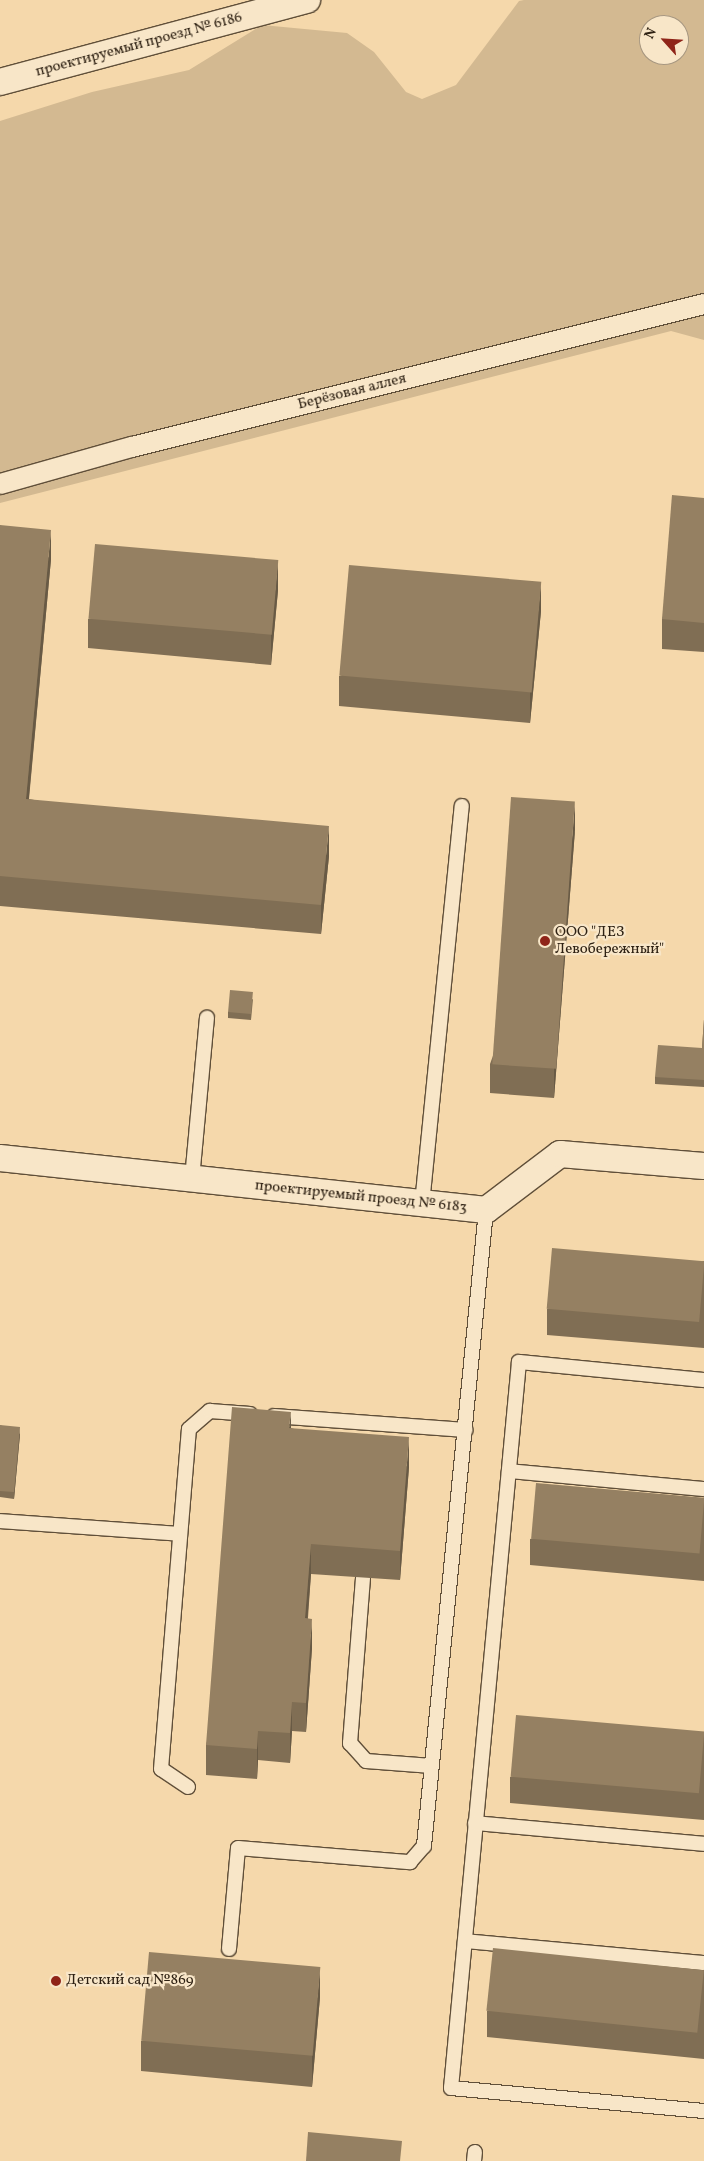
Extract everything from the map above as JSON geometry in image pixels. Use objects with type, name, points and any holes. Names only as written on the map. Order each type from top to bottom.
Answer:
[{"type":"street","name":"проектируемый проезд № 6186","points":[[0,82],[307,0]]},
{"type":"street","name":"Берёзовая аллея","points":[[0,484],[132,447],[704,304]]},
{"type":"street","name":"проектируемый проезд № 6183","points":[[0,1158],[486,1210],[560,1154],[704,1166]]},
{"type":"lane","points":[[422,1204],[462,806]]},
{"type":"lane","points":[[192,1179],[207,1018]]},
{"type":"lane","points":[[229,1949],[238,1848],[410,1862],[424,1846],[486,1210]]},
{"type":"lane","points":[[704,1380],[519,1362],[451,2088],[704,2111]]},
{"type":"lane","points":[[188,1787],[161,1769],[189,1429],[210,1411],[465,1430]]},
{"type":"lane","points":[[509,1471],[704,1490]]},
{"type":"lane","points":[[0,1520],[180,1534]]},
{"type":"lane","points":[[363,1578],[350,1742],[366,1761],[432,1766]]},
{"type":"lane","points":[[475,1823],[704,1844]]},
{"type":"lane","points":[[464,1941],[704,1963]]},
{"type":"shaded area","points":[[704,0],[704,340],[671,331],[0,503],[0,121],[92,92],[189,70],[262,25],[347,33],[374,52],[406,92],[422,99],[456,85],[519,1]]},
{"type":"building","points":[[672,495],[704,498],[704,623],[662,619]]},
{"type":"building","points":[[0,525],[51,530],[26,799],[329,826],[321,905],[0,876]]},
{"type":"building","points":[[95,544],[278,560],[272,635],[88,619]]},
{"type":"building","points":[[349,565],[541,582],[532,692],[339,676]]},
{"type":"building","points":[[511,797],[575,801],[556,1069],[492,1064]]},
{"type":"building","points":[[230,990],[253,992],[251,1014],[228,1012]]},
{"type":"building","points":[[704,1019],[704,1080],[655,1077],[658,1045],[702,1048]]},
{"type":"building","points":[[552,1248],[704,1261],[699,1322],[547,1309]]},
{"type":"building","points":[[232,1407],[291,1412],[289,1428],[409,1437],[400,1551],[311,1544],[305,1618],[312,1619],[306,1703],[292,1702],[290,1733],[258,1731],[257,1749],[206,1745]]},
{"type":"building","points":[[0,1425],[20,1427],[14,1492],[0,1491]]},
{"type":"building","points":[[536,1483],[704,1498],[699,1554],[531,1539]]},
{"type":"building","points":[[516,1715],[704,1731],[699,1793],[511,1777]]},
{"type":"building","points":[[493,1948],[704,1970],[697,2033],[486,2011]]},
{"type":"building","points":[[149,1952],[320,1967],[313,2056],[141,2041]]},
{"type":"building","points":[[308,2132],[402,2141],[400,2161],[306,2161]]},
{"type":"place","name":"ООО \"ДЕЗ Левобережный\"","points":[[545,941]]},
{"type":"place","name":"Детский сад №869","points":[[56,1981]]}]
